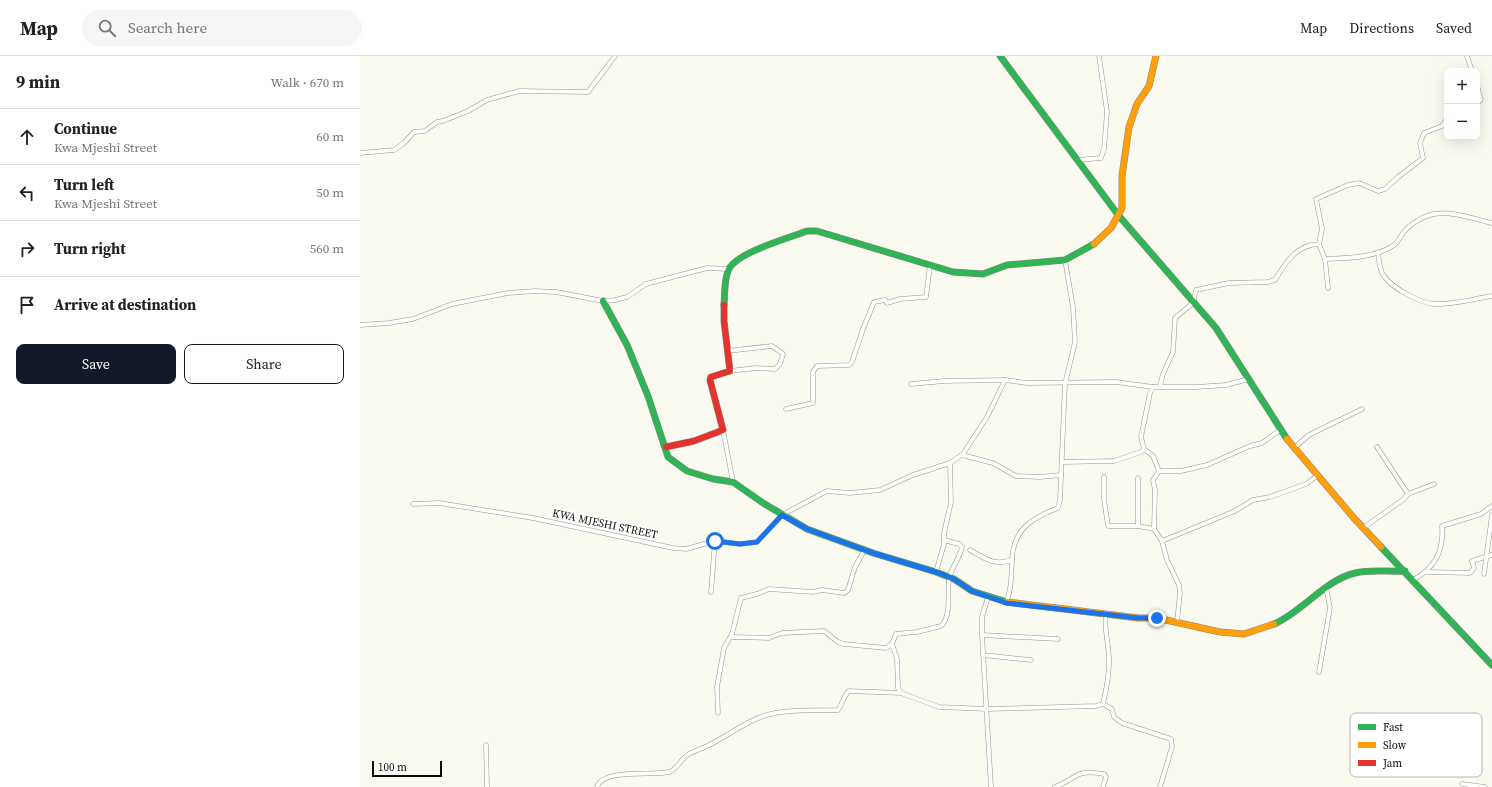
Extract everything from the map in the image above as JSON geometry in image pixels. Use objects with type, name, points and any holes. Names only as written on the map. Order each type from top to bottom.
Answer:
[{"type":"street","points":[[360,153],[394,150],[404,143],[414,132],[425,131],[437,122],[455,117],[487,100],[519,92],[588,92],[615,56]]},
{"type":"street","points":[[1078,160],[1100,158],[1104,149],[1107,112],[1099,56]]},
{"type":"street","points":[[730,372],[724,321],[725,281],[728,269],[743,255],[807,231],[817,231],[953,272],[983,274],[1007,265],[1065,260],[1094,244],[1111,228],[1113,222],[1119,216],[1122,208],[1122,176],[1130,127],[1137,104],[1149,86],[1156,56]]},
{"type":"street","points":[[1467,56],[1471,68]]},
{"type":"street","points":[[1003,57],[1119,216],[1216,328],[1280,430],[1294,448],[1362,528],[1405,571],[1492,665]]},
{"type":"street","points":[[1328,288],[1325,259],[1319,244],[1322,229],[1316,199],[1348,185],[1359,183],[1378,191],[1385,189],[1423,158],[1420,143],[1424,133],[1442,126],[1444,123]]},
{"type":"street","points":[[1325,259],[1378,252],[1394,245],[1407,228],[1422,218],[1432,214],[1443,213],[1492,223]]},
{"type":"street","points":[[1188,296],[1196,290],[1229,283],[1268,282],[1275,280],[1291,255],[1311,244],[1319,244]]},
{"type":"street","points":[[1378,252],[1383,276],[1403,292],[1425,303],[1445,303],[1492,296]]},
{"type":"street","points":[[1006,603],[1012,583],[1012,560],[1019,533],[1038,516],[1058,508],[1062,462],[1065,384],[1075,342],[1073,307],[1065,260]]},
{"type":"street","points":[[786,409],[813,403],[813,372],[817,366],[849,365],[852,362],[874,302],[885,300],[887,303],[900,299],[926,298],[930,265]]},
{"type":"street","points":[[360,324],[389,323],[414,319],[452,304],[508,293],[535,291],[556,292],[603,301],[615,300],[627,297],[646,284],[707,268],[728,269]]},
{"type":"street","points":[[1160,386],[1163,374],[1173,352],[1175,318],[1193,303],[1196,290]]},
{"type":"street","points":[[603,301],[627,345],[648,396],[666,447],[668,457],[687,471],[713,479],[733,482],[763,504],[807,529],[936,572],[949,577],[972,591],[988,597],[1006,603],[1138,618],[1157,618],[1220,632],[1244,634],[1276,623],[1304,605],[1326,587],[1355,573],[1405,571]]},
{"type":"street","points":[[727,351],[772,346],[783,354],[780,364],[775,369],[756,368],[711,377],[710,380],[723,430],[733,482]]},
{"type":"street","points":[[911,384],[944,381],[1005,380],[1027,383],[1065,384],[1116,382],[1153,387],[1197,387],[1226,385],[1249,379]]},
{"type":"street","points":[[1005,380],[987,417],[963,454],[993,463],[1016,476],[1040,477],[1061,475]]},
{"type":"street","points":[[1153,387],[1150,393],[1141,437],[1144,449],[1153,456],[1159,471]]},
{"type":"street","points":[[1294,448],[1309,435],[1362,408]]},
{"type":"street","points":[[666,447],[674,448],[694,439],[715,434],[723,430]]},
{"type":"street","points":[[1159,471],[1181,471],[1207,465],[1262,442],[1280,430]]},
{"type":"street","points":[[1378,447],[1408,494]]},
{"type":"street","points":[[1062,462],[1114,461],[1141,452],[1144,449]]},
{"type":"street","name":"KWA MJESHI STREET","points":[[413,504],[439,503],[533,518],[673,548],[686,549],[715,541],[746,544],[757,542],[782,515],[827,491],[850,493],[880,490],[913,475],[950,463],[963,454]]},
{"type":"street","points":[[936,572],[951,502],[950,463]]},
{"type":"street","points":[[1159,471],[1153,480],[1155,490],[1154,529],[1162,541],[1167,560],[1179,585],[1180,593],[1177,622]]},
{"type":"street","points":[[1162,541],[1235,511],[1253,500],[1270,497],[1306,484],[1317,476]]},
{"type":"street","points":[[1104,477],[1104,499],[1108,526],[1138,526],[1154,529]]},
{"type":"street","points":[[1138,478],[1138,526]]},
{"type":"street","points":[[1362,528],[1404,499],[1408,494],[1434,484]]},
{"type":"street","points":[[1413,580],[1427,572],[1441,548],[1443,537],[1442,526],[1492,510],[1484,574]]},
{"type":"street","points":[[731,637],[769,638],[782,633],[824,631],[838,642],[844,644],[886,648],[892,644],[896,634],[917,632],[941,626],[944,623],[947,614],[949,577],[961,554],[962,547],[959,544],[944,540]]},
{"type":"street","points":[[711,592],[715,541]]},
{"type":"street","points":[[718,713],[717,687],[724,648],[731,637],[740,598],[757,594],[769,589],[813,592],[822,590],[844,593],[848,590],[855,567],[865,549]]},
{"type":"street","points":[[970,550],[994,563],[1002,563],[1012,560]]},
{"type":"street","points":[[1427,572],[1470,573],[1474,568],[1472,561],[1492,555]]},
{"type":"street","points":[[1319,672],[1330,608],[1326,587]]},
{"type":"street","points":[[988,597],[982,618],[982,635],[991,787]]},
{"type":"street","points":[[1104,704],[1108,680],[1109,661],[1109,648],[1104,624],[1106,614]]},
{"type":"street","points":[[982,635],[1058,640]]},
{"type":"street","points":[[892,644],[897,659],[898,688],[901,693]]},
{"type":"street","points":[[983,655],[1031,660]]},
{"type":"street","points":[[597,787],[598,783],[604,779],[642,772],[668,772],[673,770],[688,754],[710,745],[757,718],[773,714],[838,710],[842,706],[845,694],[848,691],[901,693],[940,707],[987,709],[1096,706],[1104,704],[1112,709],[1114,717],[1122,723],[1171,739],[1172,747],[1160,787]]},
{"type":"street","points":[[486,745],[487,787]]},
{"type":"street","points":[[1055,787],[1078,773],[1086,771],[1104,774],[1106,777],[1103,787]]},
{"type":"street","points":[[1462,784],[1485,787]]},
{"type":"traffic: fast","points":[[1000,56],[1119,216],[1216,328],[1287,439]]},
{"type":"traffic: fast","points":[[724,305],[726,279],[732,264],[751,252],[807,231],[817,231],[953,272],[983,274],[1007,265],[1065,260],[1094,244]]},
{"type":"traffic: fast","points":[[603,301],[627,345],[648,396],[668,457],[687,471],[713,479],[733,482],[763,503],[807,529],[873,553],[936,572],[954,579],[972,591],[1007,602]]},
{"type":"traffic: fast","points":[[1381,547],[1492,665]]},
{"type":"traffic: fast","points":[[1274,624],[1284,619],[1324,589],[1344,577],[1367,571],[1405,571]]},
{"type":"traffic: slow","points":[[1094,244],[1111,228],[1122,208],[1122,176],[1129,127],[1137,104],[1149,86],[1156,56]]},
{"type":"traffic: slow","points":[[1287,439],[1353,517],[1381,547]]},
{"type":"traffic: slow","points":[[1007,602],[1138,618],[1157,618],[1220,632],[1244,634],[1274,624]]},
{"type":"traffic: jam","points":[[666,447],[694,441],[723,430],[710,380],[711,377],[730,371],[724,321],[724,305]]},
{"type":"route","points":[[715,541],[740,544],[751,544],[757,542],[782,515],[807,529],[873,553],[936,572],[954,579],[972,591],[1006,603],[1138,618],[1157,618]]}]
